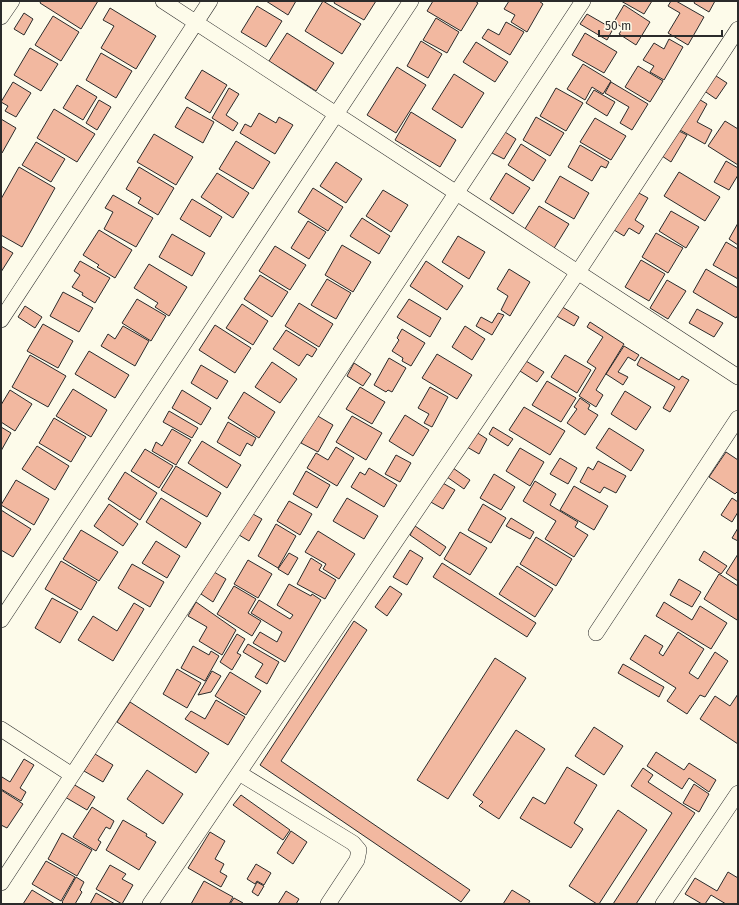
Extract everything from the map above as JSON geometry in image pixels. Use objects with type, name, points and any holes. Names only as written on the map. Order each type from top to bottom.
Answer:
[{"type":"street","points":[[1,17],[12,1]]},
{"type":"street","points":[[163,1],[738,377]]},
{"type":"street","points":[[1,320],[210,1]]},
{"type":"street","points":[[1,620],[412,1]]},
{"type":"street","points":[[1,883],[583,1]]},
{"type":"street","points":[[150,904],[578,272],[738,29]]},
{"type":"street","points":[[596,633],[738,418]]},
{"type":"street","points":[[1,729],[72,775]]},
{"type":"street","points":[[239,773],[353,843],[359,850],[357,860],[328,904]]},
{"type":"street","points":[[663,904],[738,793]]},
{"type":"building","points":[[41,1],[98,1],[81,29],[40,3]]},
{"type":"building","points":[[266,1],[296,1],[288,15]]},
{"type":"building","points":[[323,1],[361,24],[342,54],[305,31]]},
{"type":"building","points":[[335,1],[376,1],[364,20],[334,3]]},
{"type":"building","points":[[433,1],[475,1],[478,3],[461,31],[427,11]]},
{"type":"building","points":[[509,1],[539,1],[543,4],[527,32],[511,22],[515,15],[504,9]]},
{"type":"building","points":[[621,1],[652,1],[644,14]]},
{"type":"building","points":[[671,1],[676,1],[704,17],[688,45],[668,33],[680,13],[668,6]]},
{"type":"building","points":[[695,1],[715,1],[709,12],[694,3]]},
{"type":"building","points":[[624,5],[650,22],[636,45],[619,34],[623,28],[614,22]]},
{"type":"building","points":[[257,6],[282,21],[266,47],[241,32]]},
{"type":"building","points":[[110,8],[156,36],[136,69],[101,48],[114,26],[103,20]]},
{"type":"building","points":[[24,13],[33,19],[24,35],[14,29]]},
{"type":"building","points":[[587,14],[613,29],[607,40],[580,24]]},
{"type":"building","points":[[53,16],[79,32],[61,61],[35,45]]},
{"type":"building","points":[[436,18],[459,32],[447,53],[423,40]]},
{"type":"building","points":[[506,22],[524,32],[510,55],[482,38],[488,29],[499,35]]},
{"type":"building","points":[[287,33],[334,63],[316,91],[269,61]]},
{"type":"building","points":[[585,33],[617,52],[604,73],[572,55]]},
{"type":"building","points":[[669,39],[683,47],[664,80],[650,72],[654,66],[643,60],[654,43],[664,49]]},
{"type":"building","points":[[421,41],[442,54],[428,78],[407,66]]},
{"type":"building","points":[[476,42],[508,62],[495,82],[463,62]]},
{"type":"building","points":[[30,48],[58,64],[41,91],[14,75]]},
{"type":"building","points":[[101,53],[132,71],[116,98],[86,80]]},
{"type":"building","points":[[583,64],[611,81],[603,94],[592,87],[585,100],[567,89]]},
{"type":"building","points":[[638,66],[663,81],[650,102],[625,87]]},
{"type":"building","points":[[397,67],[426,85],[396,133],[367,115]]},
{"type":"building","points":[[202,70],[227,85],[210,113],[185,98]]},
{"type":"building","points":[[454,74],[484,93],[462,128],[432,109]]},
{"type":"building","points":[[713,74],[727,83],[716,99],[703,90]]},
{"type":"building","points":[[13,82],[31,93],[16,117],[5,111],[8,106],[1,102]]},
{"type":"building","points":[[611,82],[648,104],[632,130],[620,123],[629,107],[605,93]]},
{"type":"building","points":[[77,85],[97,97],[83,120],[63,108]]},
{"type":"building","points":[[229,88],[239,94],[226,115],[238,123],[233,131],[212,118]]},
{"type":"building","points":[[556,88],[583,103],[566,131],[540,116]]},
{"type":"building","points":[[594,90],[615,102],[607,116],[586,103]]},
{"type":"building","points":[[697,98],[707,104],[697,122],[712,130],[705,144],[680,130]]},
{"type":"building","points":[[99,100],[111,107],[97,130],[86,123]]},
{"type":"building","points":[[187,107],[214,122],[203,143],[175,127]]},
{"type":"building","points":[[54,109],[95,134],[77,162],[37,138]]},
{"type":"building","points":[[411,112],[456,140],[440,167],[395,140]]},
{"type":"building","points":[[259,113],[276,123],[279,117],[293,125],[275,154],[240,133],[245,124],[251,127]]},
{"type":"building","points":[[536,117],[564,133],[550,156],[523,140]]},
{"type":"building","points":[[595,118],[626,136],[611,160],[580,142]]},
{"type":"building","points":[[1,119],[16,128],[2,153],[1,152]]},
{"type":"building","points":[[725,121],[738,129],[738,165],[708,146]]},
{"type":"building","points":[[677,130],[687,135],[671,162],[662,156]]},
{"type":"building","points":[[505,132],[516,139],[504,159],[492,153]]},
{"type":"building","points":[[154,134],[193,157],[176,185],[137,162]]},
{"type":"building","points":[[236,141],[270,162],[253,189],[219,169]]},
{"type":"building","points":[[36,142],[65,159],[51,182],[22,165]]},
{"type":"building","points":[[521,144],[546,160],[533,181],[508,165]]},
{"type":"building","points":[[580,145],[609,162],[606,168],[601,166],[592,181],[568,167]]},
{"type":"building","points":[[726,161],[738,168],[738,175],[729,190],[714,182]]},
{"type":"building","points":[[336,162],[362,179],[346,203],[320,186]]},
{"type":"building","points":[[19,167],[55,188],[22,247],[1,235],[1,199]]},
{"type":"building","points":[[139,167],[174,188],[158,215],[138,203],[141,198],[126,189]]},
{"type":"building","points":[[679,172],[720,197],[705,221],[664,196]]},
{"type":"building","points":[[217,173],[249,193],[233,218],[201,197]]},
{"type":"building","points":[[506,173],[530,188],[513,214],[490,199]]},
{"type":"building","points":[[560,176],[589,193],[574,219],[545,202]]},
{"type":"building","points":[[313,188],[343,207],[328,231],[298,212]]},
{"type":"building","points":[[383,190],[408,205],[391,232],[366,216]]},
{"type":"building","points":[[637,192],[648,198],[635,220],[644,226],[639,234],[629,228],[624,236],[614,230]]},
{"type":"building","points":[[113,195],[153,218],[136,247],[104,229],[113,212],[105,208]]},
{"type":"building","points":[[192,199],[222,217],[210,237],[180,219]]},
{"type":"building","points":[[539,206],[569,224],[553,250],[523,232]]},
{"type":"building","points":[[671,211],[699,227],[686,248],[659,231]]},
{"type":"building","points":[[362,218],[390,236],[379,254],[350,236]]},
{"type":"building","points":[[308,221],[326,232],[309,259],[291,248]]},
{"type":"building","points":[[738,223],[738,245],[729,239]]},
{"type":"building","points":[[99,230],[132,250],[115,278],[97,267],[99,265],[83,255]]},
{"type":"building","points":[[656,233],[683,248],[668,273],[642,257]]},
{"type":"building","points":[[172,234],[205,253],[192,276],[159,257]]},
{"type":"building","points":[[458,236],[485,252],[469,279],[442,262]]},
{"type":"building","points":[[726,242],[738,249],[738,279],[713,265]]},
{"type":"building","points":[[342,245],[371,262],[353,292],[325,275]]},
{"type":"building","points":[[1,246],[13,253],[1,272]]},
{"type":"building","points":[[275,246],[306,265],[290,290],[259,271]]},
{"type":"building","points":[[641,260],[665,274],[649,301],[625,287]]},
{"type":"building","points":[[80,261],[110,278],[95,303],[82,295],[83,293],[72,287],[80,275],[74,271]]},
{"type":"building","points":[[426,261],[463,286],[447,310],[410,286]]},
{"type":"building","points":[[149,264],[187,287],[169,316],[155,307],[158,303],[134,288]]},
{"type":"building","points":[[509,269],[530,282],[510,316],[501,310],[508,296],[497,289]]},
{"type":"building","points":[[706,269],[738,288],[738,315],[736,318],[693,292]]},
{"type":"building","points":[[260,275],[288,292],[272,317],[244,299]]},
{"type":"building","points":[[327,279],[351,293],[336,319],[311,305]]},
{"type":"building","points":[[667,280],[686,291],[668,319],[650,308]]},
{"type":"building","points":[[63,292],[93,308],[79,332],[50,316]]},
{"type":"building","points":[[137,299],[166,316],[151,341],[122,323]]},
{"type":"building","points":[[409,299],[441,318],[430,337],[397,317]]},
{"type":"building","points":[[299,303],[333,324],[319,347],[285,326]]},
{"type":"building","points":[[242,304],[268,321],[253,345],[226,328]]},
{"type":"building","points":[[559,305],[579,317],[574,326],[553,314]]},
{"type":"building","points":[[25,306],[42,317],[35,328],[18,317]]},
{"type":"building","points":[[697,309],[723,323],[714,337],[689,323]]},
{"type":"building","points":[[498,313],[504,315],[492,335],[476,326],[481,317],[492,323]]},
{"type":"building","points":[[590,322],[624,344],[596,390],[603,395],[596,407],[579,396],[596,368],[587,362],[603,337],[587,327]]},
{"type":"building","points":[[43,324],[73,341],[58,368],[27,351]]},
{"type":"building","points":[[215,325],[251,348],[235,373],[199,350]]},
{"type":"building","points":[[123,326],[149,341],[135,366],[101,346],[108,334],[115,339]]},
{"type":"building","points":[[465,326],[485,339],[472,360],[452,347]]},
{"type":"building","points":[[402,329],[425,343],[411,366],[402,361],[403,358],[392,351],[399,340],[397,338]]},
{"type":"building","points":[[286,330],[317,349],[312,357],[307,354],[299,366],[273,349]]},
{"type":"building","points":[[624,346],[639,355],[635,361],[628,357],[618,372],[628,377],[623,385],[606,374]]},
{"type":"building","points":[[89,351],[129,375],[115,398],[75,374]]},
{"type":"building","points":[[437,354],[472,375],[457,399],[422,378]]},
{"type":"building","points":[[30,355],[66,376],[48,407],[12,387]]},
{"type":"building","points":[[565,355],[591,370],[577,393],[551,377]]},
{"type":"building","points":[[641,357],[679,380],[682,376],[689,380],[670,412],[663,408],[675,387],[637,365]]},
{"type":"building","points":[[389,358],[406,368],[392,392],[388,390],[386,392],[374,385]]},
{"type":"building","points":[[526,361],[544,372],[537,382],[520,371]]},
{"type":"building","points":[[272,362],[297,379],[280,403],[255,387]]},
{"type":"building","points":[[354,363],[371,374],[363,386],[347,376]]},
{"type":"building","points":[[201,365],[228,381],[217,399],[191,383]]},
{"type":"building","points":[[547,381],[576,398],[561,422],[532,405]]},
{"type":"building","points":[[360,387],[385,402],[372,424],[346,409]]},
{"type":"building","points":[[430,387],[448,397],[432,427],[424,423],[429,414],[418,408]]},
{"type":"building","points":[[73,389],[107,410],[91,437],[56,416]]},
{"type":"building","points":[[10,390],[32,404],[15,431],[1,422],[1,405]]},
{"type":"building","points":[[182,390],[211,408],[201,425],[172,408]]},
{"type":"building","points":[[625,391],[651,407],[636,430],[611,414]]},
{"type":"building","points":[[244,392],[275,412],[259,438],[228,418]]},
{"type":"building","points":[[580,398],[590,405],[588,409],[598,415],[585,435],[567,423],[577,409],[574,407]]},
{"type":"building","points":[[524,407],[565,431],[550,455],[509,430]]},
{"type":"building","points":[[169,411],[198,428],[192,438],[163,422]]},
{"type":"building","points":[[316,415],[333,425],[318,452],[301,443]]},
{"type":"building","points":[[405,415],[429,430],[413,456],[389,441]]},
{"type":"building","points":[[352,416],[382,433],[366,460],[336,442]]},
{"type":"building","points":[[54,418],[86,437],[71,462],[39,443]]},
{"type":"building","points":[[228,422],[256,438],[252,446],[247,443],[240,456],[217,442]]},
{"type":"building","points":[[1,427],[11,433],[1,451]]},
{"type":"building","points":[[493,427],[513,439],[508,446],[489,434]]},
{"type":"building","points":[[609,428],[644,450],[631,471],[596,448]]},
{"type":"building","points":[[172,429],[191,440],[176,465],[152,451],[156,442],[162,446]]},
{"type":"building","points":[[476,432],[487,439],[479,454],[467,447]]},
{"type":"building","points":[[202,441],[241,465],[227,488],[188,463]]},
{"type":"building","points":[[37,446],[69,466],[55,490],[22,469]]},
{"type":"building","points":[[336,447],[354,458],[337,486],[307,468],[316,453],[328,460]]},
{"type":"building","points":[[520,448],[544,462],[530,486],[506,471]]},
{"type":"building","points":[[145,449],[173,466],[159,488],[131,471]]},
{"type":"building","points":[[726,452],[738,460],[738,491],[735,494],[709,477]]},
{"type":"building","points":[[396,455],[411,463],[400,482],[385,474]]},
{"type":"building","points":[[560,458],[577,468],[568,484],[550,474]]},
{"type":"building","points":[[598,461],[626,476],[616,493],[604,487],[600,493],[580,482],[588,467],[593,470]]},
{"type":"building","points":[[176,466],[221,493],[207,517],[161,490]]},
{"type":"building","points":[[369,468],[397,485],[384,507],[351,487],[360,472],[365,475]]},
{"type":"building","points":[[453,468],[470,480],[464,489],[447,477]]},
{"type":"building","points":[[306,471],[330,485],[317,508],[293,494]]},
{"type":"building","points":[[125,472],[157,493],[140,520],[108,499]]},
{"type":"building","points":[[494,474],[515,487],[501,510],[480,498]]},
{"type":"building","points":[[16,480],[49,499],[34,525],[1,505]]},
{"type":"building","points":[[535,481],[556,494],[550,505],[578,522],[575,527],[588,535],[574,557],[545,539],[556,521],[523,501]]},
{"type":"building","points":[[441,482],[455,490],[443,509],[429,501]]},
{"type":"building","points":[[574,486],[608,506],[594,530],[560,510]]},
{"type":"building","points":[[161,498],[201,523],[186,548],[146,522]]},
{"type":"building","points":[[347,498],[378,516],[364,539],[333,521]]},
{"type":"building","points":[[732,498],[738,502],[738,512],[732,522],[721,515]]},
{"type":"building","points":[[289,501],[312,514],[300,535],[277,521]]},
{"type":"building","points":[[109,504],[138,524],[123,546],[94,526]]},
{"type":"building","points":[[483,504],[506,518],[491,543],[468,530]]},
{"type":"building","points":[[1,510],[31,529],[13,557],[1,550]]},
{"type":"building","points":[[251,513],[262,519],[249,541],[239,535]]},
{"type":"building","points":[[511,518],[534,532],[530,539],[506,526]]},
{"type":"building","points":[[276,524],[296,536],[278,568],[258,556]]},
{"type":"building","points":[[415,526],[446,547],[440,556],[410,535]]},
{"type":"building","points":[[738,528],[738,541],[732,538]]},
{"type":"building","points":[[81,530],[118,552],[99,581],[63,559]]},
{"type":"building","points":[[318,531],[355,554],[339,579],[323,569],[326,564],[305,552]]},
{"type":"building","points":[[460,532],[487,548],[470,575],[444,559]]},
{"type":"building","points":[[536,537],[572,559],[556,586],[520,564]]},
{"type":"building","points":[[156,541],[180,556],[167,578],[142,563]]},
{"type":"building","points":[[410,550],[423,558],[407,585],[393,577]]},
{"type":"building","points":[[704,551],[727,566],[721,574],[699,560]]},
{"type":"building","points":[[289,553],[298,558],[288,575],[278,569]]},
{"type":"building","points":[[738,554],[738,581],[726,573]]},
{"type":"building","points":[[311,558],[322,565],[319,570],[336,580],[325,599],[297,584]]},
{"type":"building","points":[[248,560],[272,574],[258,598],[234,584]]},
{"type":"building","points":[[61,561],[97,582],[81,610],[45,589]]},
{"type":"building","points":[[442,563],[536,623],[527,637],[433,577]]},
{"type":"building","points":[[132,564],[164,582],[150,607],[118,588]]},
{"type":"building","points":[[517,566],[553,589],[535,617],[499,594]]},
{"type":"building","points":[[214,572],[226,579],[213,602],[201,594]]},
{"type":"building","points":[[719,574],[738,586],[737,620],[704,599]]},
{"type":"building","points":[[679,579],[701,592],[692,607],[670,595]]},
{"type":"building","points":[[289,584],[311,596],[312,594],[321,600],[285,662],[253,643],[260,632],[277,642],[282,632],[251,613],[259,600],[290,619],[293,615],[277,605]]},
{"type":"building","points":[[234,586],[256,599],[248,613],[261,621],[252,636],[217,614]]},
{"type":"building","points":[[390,586],[402,594],[387,616],[375,607]]},
{"type":"building","points":[[52,598],[78,612],[60,643],[35,628]]},
{"type":"building","points":[[196,602],[236,630],[222,655],[199,641],[207,627],[188,616]]},
{"type":"building","points":[[664,602],[692,620],[700,606],[727,623],[711,649],[656,616]]},
{"type":"building","points":[[134,603],[144,609],[113,661],[78,640],[93,616],[117,631]]},
{"type":"building","points":[[354,621],[367,630],[281,761],[470,890],[461,902],[260,765]]},
{"type":"building","points":[[678,632],[704,649],[689,673],[698,679],[715,652],[728,661],[705,697],[700,695],[687,714],[667,701],[676,688],[630,659],[645,635],[663,646],[659,653],[663,656]]},
{"type":"building","points":[[237,634],[245,639],[237,653],[241,655],[232,670],[220,662]]},
{"type":"building","points":[[248,644],[279,662],[267,684],[255,677],[263,664],[243,652]]},
{"type":"building","points":[[193,646],[209,655],[211,651],[219,656],[205,681],[181,668]]},
{"type":"building","points":[[495,658],[526,678],[448,799],[417,780]]},
{"type":"building","points":[[623,664],[664,687],[659,697],[618,673]]},
{"type":"building","points":[[177,669],[201,683],[187,708],[163,694]]},
{"type":"building","points":[[212,671],[221,676],[211,692],[198,695]]},
{"type":"building","points":[[230,672],[261,691],[246,715],[215,696]]},
{"type":"building","points":[[738,694],[738,744],[700,719],[715,696],[730,706]]},
{"type":"building","points":[[216,700],[245,717],[228,745],[185,719],[191,711],[205,719]]},
{"type":"building","points":[[130,702],[209,753],[196,773],[117,722]]},
{"type":"building","points":[[594,727],[623,746],[604,775],[575,756]]},
{"type":"building","points":[[516,730],[545,749],[499,819],[479,806],[483,802],[473,795]]},
{"type":"building","points":[[656,752],[684,770],[689,763],[716,780],[709,792],[689,778],[682,789],[647,766]]},
{"type":"building","points":[[95,754],[113,765],[103,782],[84,771]]},
{"type":"building","points":[[24,759],[34,765],[20,788],[26,792],[21,801],[1,789],[1,779],[2,777],[10,782]]},
{"type":"building","points":[[567,767],[597,785],[574,823],[583,829],[571,848],[520,818],[533,797],[545,804]]},
{"type":"building","points":[[643,768],[653,775],[648,782],[695,813],[636,904],[613,904],[672,813],[631,786]]},
{"type":"building","points":[[147,770],[183,794],[163,824],[127,799]]},
{"type":"building","points":[[73,784],[95,797],[87,810],[65,797]]},
{"type":"building","points":[[694,784],[709,794],[699,812],[683,803]]},
{"type":"building","points":[[1,790],[23,804],[7,828],[1,825]]},
{"type":"building","points":[[241,795],[290,830],[283,840],[233,805]]},
{"type":"building","points":[[92,807],[114,821],[110,829],[106,827],[98,840],[101,842],[96,851],[73,837]]},
{"type":"building","points":[[618,810],[647,830],[599,904],[597,904],[569,886]]},
{"type":"building","points":[[123,820],[147,834],[146,836],[156,842],[139,870],[106,850]]},
{"type":"building","points":[[291,831],[307,842],[293,864],[277,853]]},
{"type":"building","points":[[210,832],[225,841],[215,859],[224,864],[220,872],[227,876],[221,887],[188,868]]},
{"type":"building","points":[[62,833],[92,850],[77,876],[48,859]]},
{"type":"building","points":[[46,861],[75,877],[61,901],[32,884]]},
{"type":"building","points":[[256,864],[271,873],[264,885],[257,881],[255,884],[247,879]]},
{"type":"building","points":[[110,865],[126,874],[122,879],[133,885],[122,904],[96,889]]},
{"type":"building","points":[[728,872],[738,878],[738,904],[726,904],[711,895],[705,904],[702,904],[685,894],[695,878],[717,891]]},
{"type":"building","points":[[76,877],[84,882],[80,890],[82,892],[75,904],[64,904],[62,902]]},
{"type":"building","points":[[204,881],[233,897],[229,904],[191,904]]},
{"type":"building","points":[[257,882],[264,886],[258,896],[252,892]]},
{"type":"building","points":[[32,890],[55,904],[23,904]]},
{"type":"building","points":[[512,890],[530,901],[528,904],[503,904]]},
{"type":"building","points":[[286,891],[299,899],[296,904],[278,904]]},
{"type":"building","points":[[96,893],[115,904],[90,904]]},
{"type":"building","points":[[234,898],[243,903],[230,904]]}]
